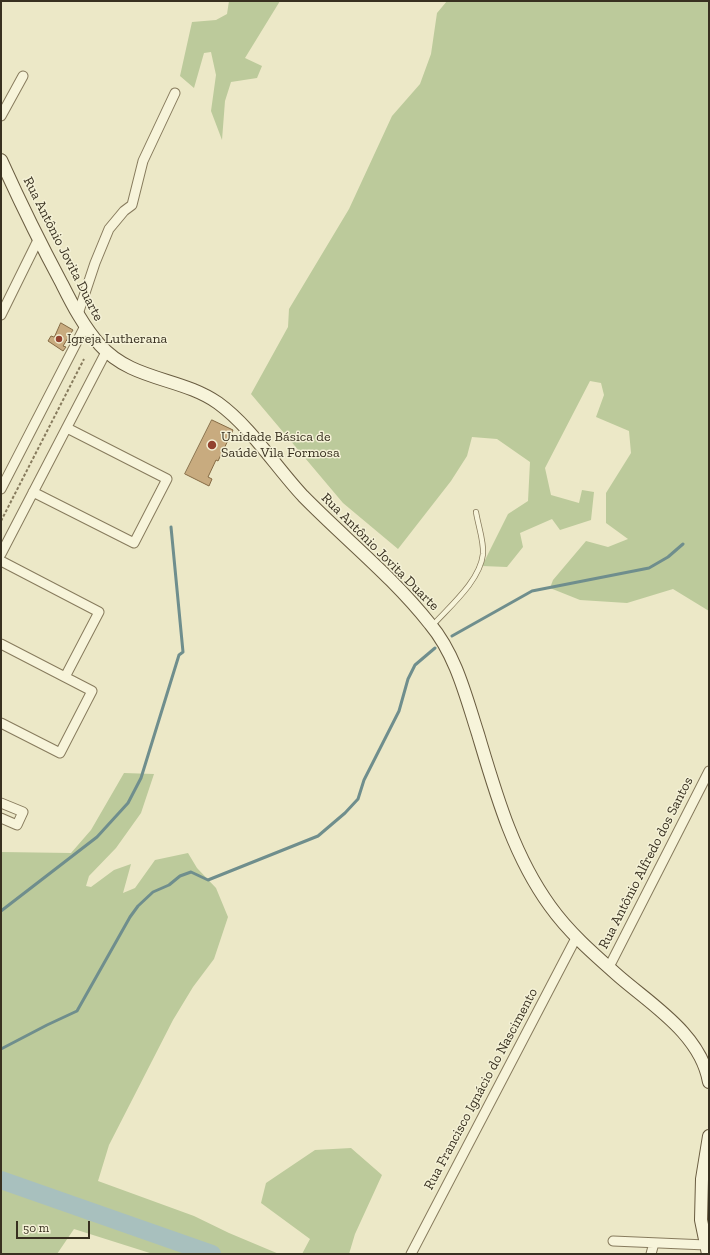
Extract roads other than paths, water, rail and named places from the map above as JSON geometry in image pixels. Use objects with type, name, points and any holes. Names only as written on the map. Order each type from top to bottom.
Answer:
[{"type":"main road","name":"Rua Antônio Jovita Duarte","points":[[1,160],[38,240],[78,314],[85,326],[106,352],[134,370],[204,394],[220,404],[246,429],[305,498],[392,582],[432,626],[453,664],[463,688],[497,797],[513,840],[548,904],[576,938],[664,1014],[686,1037],[701,1056],[709,1082]]},
{"type":"main road","points":[[707,1249],[701,1220],[701,1204],[702,1178],[709,1136]]},
{"type":"street","points":[[1,116],[23,76]]},
{"type":"street","points":[[78,314],[95,263],[109,229],[124,211],[132,205],[143,161],[175,93]]},
{"type":"street","points":[[1,315],[38,240]]},
{"type":"street","points":[[1,489],[85,326]]},
{"type":"street","points":[[1,554],[106,352]]},
{"type":"street","points":[[33,492],[134,543],[167,479],[66,428]]},
{"type":"street","points":[[1,561],[99,612],[65,677]]},
{"type":"street","points":[[1,644],[92,691],[60,753],[1,723]]},
{"type":"street","name":"Rua Antônio Alfredo dos Santos","points":[[609,967],[709,771]]},
{"type":"street","points":[[1,803],[23,812],[17,825],[1,818]]},
{"type":"street","name":"Rua Francisco Ignácio do Nascimento","points":[[411,1254],[576,938]]},
{"type":"street","points":[[613,1241],[654,1243],[707,1249]]},
{"type":"street","points":[[651,1254],[654,1243]]},
{"type":"lane","points":[[432,626],[473,580],[479,568],[483,554],[476,512]]},
{"type":"waterway","points":[[1,911],[97,837],[128,803],[141,778],[179,655],[183,652],[171,527]]},
{"type":"waterway","points":[[452,636],[532,591],[649,568],[668,557],[683,544]]},
{"type":"waterway","points":[[1,1049],[77,1011],[130,917],[138,906],[153,892],[169,885],[180,876],[191,872],[208,880],[318,836],[345,813],[358,799],[364,780],[399,711],[408,679],[415,665],[435,648]]},
{"type":"waterway","points":[[1,1180],[212,1254]]},
{"type":"place","name":"Igreja Lutherana","points":[[59,339]]},
{"type":"place","name":"Unidade Básica de Saúde Vila Formosa","points":[[212,445]]}]
